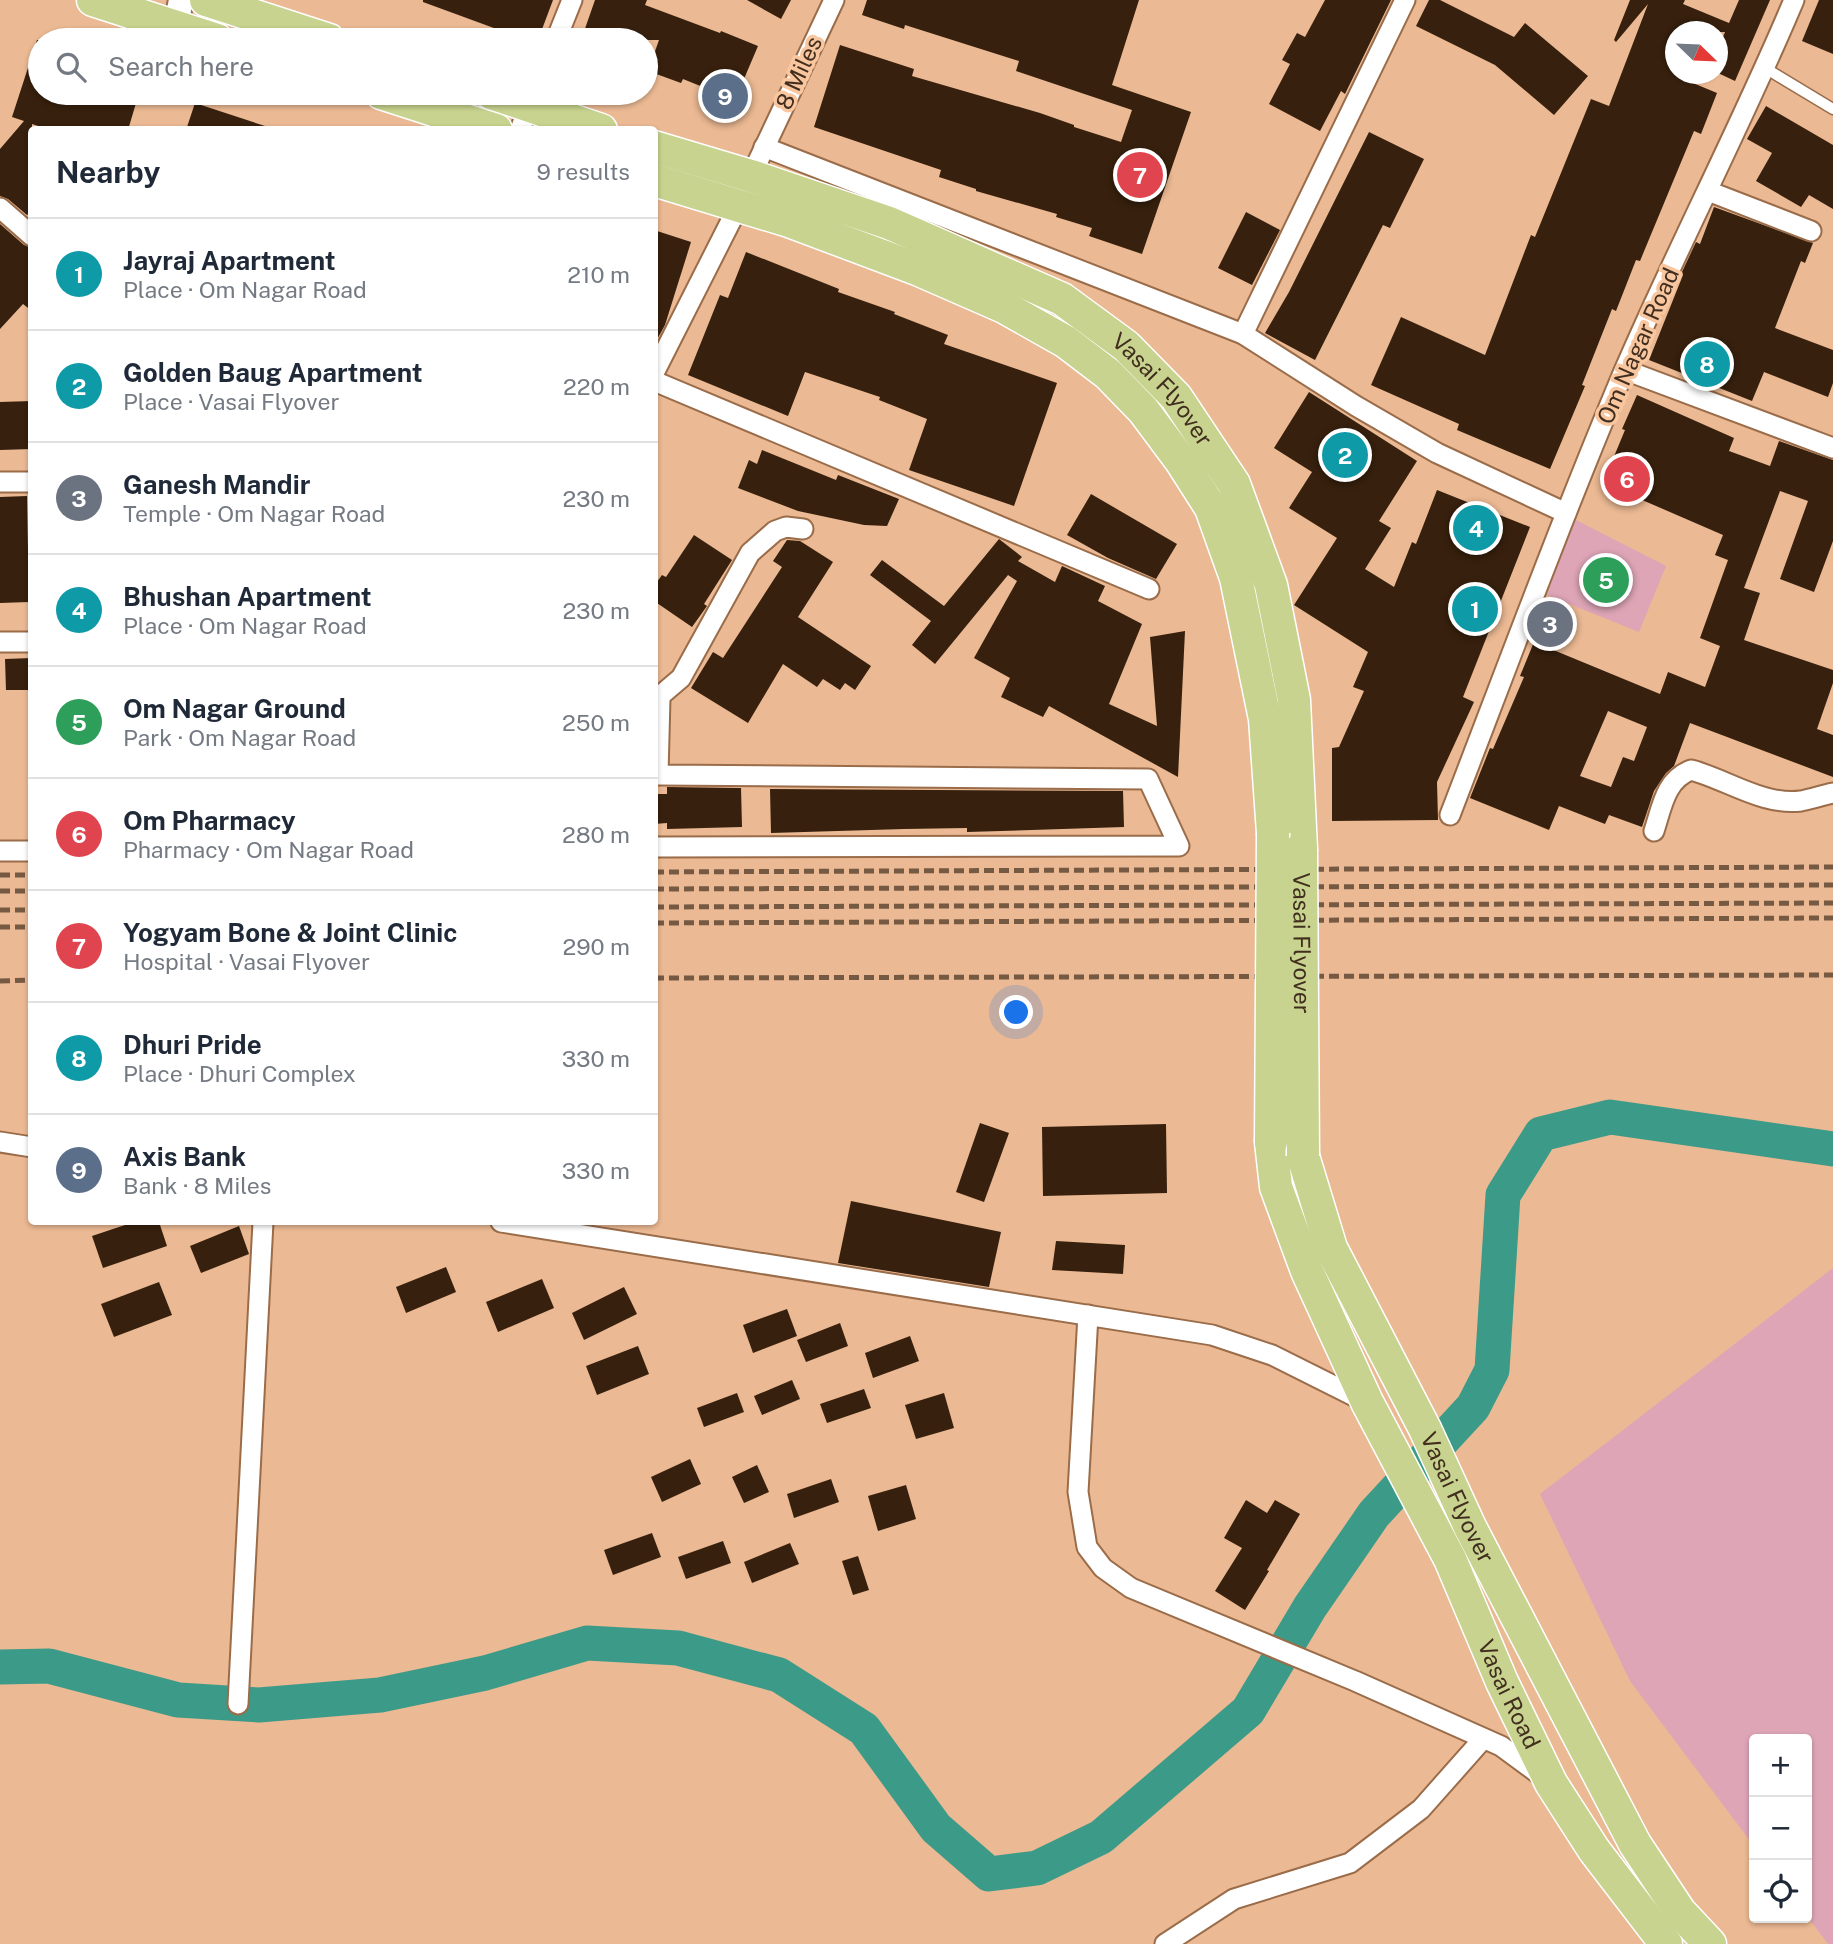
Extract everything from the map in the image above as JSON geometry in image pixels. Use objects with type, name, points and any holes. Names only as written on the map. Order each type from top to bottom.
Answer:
[{"type":"main road","points":[[93,0],[178,13],[199,28]]},
{"type":"main road","points":[[215,1],[293,28]]},
{"type":"main road","points":[[418,105],[484,126]]},
{"type":"main road","points":[[528,109],[587,126]]},
{"type":"main road","name":"Vasai Flyover","points":[[658,148],[811,195],[900,228],[1062,299],[1126,346],[1176,397],[1234,484],[1271,585],[1294,700],[1301,849],[1303,1156],[1331,1248],[1425,1429],[1470,1527],[1635,1844],[1680,1912]]},
{"type":"main road","points":[[739,205],[751,176]]},
{"type":"main road","name":"Vasai Flyover","points":[[658,181],[800,225],[929,274],[1004,307],[1066,342],[1108,373],[1143,410],[1181,461],[1211,508],[1236,578],[1265,719],[1273,833],[1272,1142],[1276,1187],[1307,1271],[1374,1415]]},
{"type":"main road","name":"Vasai Road","points":[[1374,1415],[1450,1559],[1502,1682],[1551,1783],[1594,1850],[1660,1937]]},
{"type":"main road","points":[[1660,1937],[1680,1912],[1710,1944]]},
{"type":"street","points":[[561,28],[572,0]]},
{"type":"street","name":"8 Miles","points":[[751,176],[834,0]]},
{"type":"street","points":[[1243,334],[1405,0]]},
{"type":"street","name":"Om Nagar Road","points":[[1450,816],[1566,513],[1625,370],[1794,0]]},
{"type":"street","points":[[215,1],[215,28]]},
{"type":"street","points":[[764,147],[1243,334],[1356,406],[1437,453],[1566,513]]},
{"type":"street","points":[[1708,191],[1811,232]]},
{"type":"street","points":[[658,365],[739,205]]},
{"type":"street","points":[[0,208],[28,232]]},
{"type":"street","points":[[658,370],[1149,590]]},
{"type":"street","points":[[1625,370],[1833,449]]},
{"type":"street","points":[[0,482],[28,482]]},
{"type":"street","points":[[658,699],[681,678],[750,553],[775,531],[786,527],[803,529]]},
{"type":"street","points":[[0,642],[28,642]]},
{"type":"street","points":[[1654,831],[1670,786],[1677,775],[1691,770],[1779,800],[1800,801],[1833,793]]},
{"type":"street","points":[[658,775],[1148,779],[1179,846],[658,847]]},
{"type":"street","points":[[0,851],[28,851]]},
{"type":"street","points":[[0,1142],[28,1146]]},
{"type":"street","points":[[239,1704],[263,1225]]},
{"type":"street","points":[[520,1225],[1212,1335],[1272,1355],[1374,1415]]},
{"type":"street","points":[[1088,1315],[1078,1492],[1087,1547],[1102,1568],[1131,1588],[1355,1681],[1501,1746],[1551,1783]]},
{"type":"street","points":[[1165,1944],[1234,1899],[1350,1863],[1421,1809],[1483,1739]]},
{"type":"lane","points":[[1765,68],[1833,109]]},
{"type":"shaded area","points":[[1574,519],[1666,566],[1639,632],[1547,595]]},
{"type":"shaded area","points":[[1833,1268],[1833,1944],[1828,1944],[1812,1923],[1812,1734],[1749,1734],[1749,1839],[1630,1681],[1540,1494]]},
{"type":"building","points":[[553,0],[542,28],[494,28],[423,2]]},
{"type":"building","points":[[595,0],[647,0],[645,5],[758,46],[735,100],[683,79],[681,83],[658,75],[658,28],[585,28]]},
{"type":"building","points":[[747,0],[791,0],[781,19]]},
{"type":"building","points":[[867,0],[1139,0],[1112,85],[1191,112],[1142,254],[1089,236],[1092,228],[1056,217],[1057,214],[976,191],[939,177],[941,170],[814,127],[840,45],[914,69],[912,76],[1040,113],[1121,142],[1132,110],[1016,71],[1019,61],[905,25],[904,29],[862,15]]},
{"type":"building","points":[[1325,0],[1391,0],[1345,94],[1341,91],[1320,131],[1269,104],[1290,64],[1282,60],[1297,33],[1305,37]]},
{"type":"building","points":[[1429,0],[1440,0],[1514,37],[1525,23],[1588,76],[1554,115],[1495,65],[1416,26]]},
{"type":"building","points":[[1630,0],[1685,0],[1683,4],[1724,21],[1665,21],[1665,84],[1695,84],[1717,93],[1701,134],[1694,131],[1640,261],[1636,260],[1616,311],[1612,309],[1582,385],[1585,386],[1550,469],[1457,430],[1459,424],[1371,385],[1401,317],[1485,355],[1531,235],[1535,237],[1591,99],[1609,106],[1648,4],[1616,42],[1614,40]]},
{"type":"building","points":[[1739,0],[1770,0],[1735,81],[1728,78],[1728,23]]},
{"type":"building","points":[[1819,0],[1833,0],[1833,54],[1802,41]]},
{"type":"building","points":[[28,68],[28,105],[135,105],[129,126],[28,126],[27,215],[8,199],[0,196],[0,149],[24,121],[12,117]]},
{"type":"building","points":[[194,105],[201,105],[265,126],[187,126]]},
{"type":"building","points":[[1766,106],[1833,145],[1833,209],[1809,195],[1801,207],[1756,181],[1772,153],[1747,139]]},
{"type":"building","points":[[1369,132],[1424,159],[1390,228],[1383,225],[1315,360],[1265,333],[1289,292]]},
{"type":"building","points":[[1714,207],[1813,243],[1805,263],[1801,261],[1775,328],[1833,350],[1833,383],[1828,397],[1764,372],[1752,401],[1649,360],[1682,272],[1696,242],[1700,244]]},
{"type":"building","points":[[1246,212],[1280,230],[1252,285],[1218,268]]},
{"type":"building","points":[[0,224],[28,246],[28,308],[23,304],[0,329]]},
{"type":"building","points":[[658,231],[691,242],[665,325],[658,338]]},
{"type":"building","points":[[746,252],[948,335],[944,344],[1057,383],[1014,506],[909,470],[927,419],[879,400],[880,397],[805,372],[788,416],[688,375],[720,295],[728,298]]},
{"type":"building","points":[[1309,392],[1417,461],[1379,521],[1391,528],[1365,569],[1394,587],[1412,542],[1416,544],[1437,490],[1530,527],[1463,697],[1474,702],[1437,782],[1438,820],[1332,821],[1332,748],[1339,747],[1364,691],[1353,687],[1368,652],[1294,605],[1337,538],[1289,508],[1312,472],[1274,448]]},
{"type":"building","points":[[1637,395],[1734,438],[1729,451],[1770,466],[1779,441],[1833,460],[1833,541],[1814,592],[1780,579],[1808,501],[1780,491],[1744,588],[1760,593],[1744,640],[1833,670],[1833,683],[1817,729],[1833,735],[1833,777],[1690,723],[1674,766],[1654,791],[1642,827],[1609,815],[1605,824],[1559,806],[1549,830],[1470,798],[1490,748],[1493,749],[1524,677],[1520,676],[1534,642],[1660,694],[1668,672],[1705,687],[1720,646],[1700,638],[1728,560],[1715,555],[1723,535],[1603,483],[1625,430],[1622,429]],"holes":[[[1608,711],[1647,727],[1634,761],[1623,757],[1611,787],[1580,776]]]},
{"type":"building","points":[[28,401],[28,449],[0,450],[0,402]]},
{"type":"building","points":[[762,450],[836,480],[838,475],[899,499],[887,526],[864,525],[798,511],[738,488],[749,460],[757,464]]},
{"type":"building","points":[[1091,494],[1177,544],[1156,579],[1108,558],[1067,535]]},
{"type":"building","points":[[27,496],[28,602],[0,603],[0,497]]},
{"type":"building","points":[[694,535],[732,560],[704,604],[707,606],[692,627],[658,604],[658,580],[662,575],[666,577]]},
{"type":"building","points":[[999,539],[1022,557],[1018,561],[1055,582],[1062,566],[1105,586],[1098,601],[1142,624],[1109,704],[1157,726],[1150,637],[1185,631],[1178,777],[1049,706],[1043,717],[1001,697],[1010,678],[974,658],[1017,581],[1008,575],[935,664],[912,645],[931,621],[870,575],[882,560],[944,606]]},
{"type":"building","points":[[787,540],[800,541],[833,562],[798,617],[871,666],[855,690],[845,683],[840,690],[823,679],[817,687],[783,664],[748,723],[691,688],[713,652],[723,658],[782,567],[773,561]]},
{"type":"building","points":[[28,658],[28,690],[6,690],[5,659]]},
{"type":"building","points":[[667,787],[741,788],[742,827],[667,829],[667,823],[658,824],[658,794],[667,794]]},
{"type":"building","points":[[770,789],[1123,791],[1124,827],[967,832],[967,828],[771,833]]},
{"type":"building","points":[[980,1123],[1009,1133],[984,1202],[956,1192]]},
{"type":"building","points":[[1166,1124],[1167,1193],[1043,1196],[1042,1127]]},
{"type":"building","points":[[851,1201],[1001,1232],[989,1287],[838,1263]]},
{"type":"building","points":[[125,1225],[160,1225],[167,1246],[103,1268],[92,1236]]},
{"type":"building","points":[[239,1226],[249,1254],[201,1273],[190,1246]]},
{"type":"building","points":[[1056,1241],[1125,1245],[1123,1274],[1052,1270]]},
{"type":"building","points":[[446,1267],[456,1292],[406,1313],[396,1287]]},
{"type":"building","points":[[542,1279],[554,1308],[498,1332],[486,1302]]},
{"type":"building","points":[[159,1282],[172,1315],[114,1337],[101,1304]]},
{"type":"building","points":[[624,1287],[637,1314],[584,1340],[572,1313]]},
{"type":"building","points":[[787,1309],[797,1336],[753,1353],[743,1325]]},
{"type":"building","points":[[840,1323],[848,1346],[806,1362],[797,1340]]},
{"type":"building","points":[[910,1336],[919,1361],[873,1378],[865,1353]]},
{"type":"building","points":[[638,1346],[649,1374],[597,1395],[586,1366]]},
{"type":"building","points":[[792,1380],[800,1399],[762,1415],[754,1396]]},
{"type":"building","points":[[864,1389],[871,1408],[827,1423],[820,1404]]},
{"type":"building","points":[[737,1393],[744,1412],[704,1427],[697,1408]]},
{"type":"building","points":[[944,1393],[954,1428],[916,1439],[905,1405]]},
{"type":"building","points":[[690,1459],[701,1484],[662,1502],[651,1477]]},
{"type":"building","points":[[757,1465],[769,1492],[744,1503],[732,1477]]},
{"type":"building","points":[[831,1479],[839,1502],[794,1518],[787,1494]]},
{"type":"building","points":[[906,1485],[916,1519],[878,1531],[868,1496]]},
{"type":"building","points":[[1246,1500],[1267,1513],[1275,1500],[1300,1514],[1245,1610],[1215,1591],[1242,1548],[1224,1538]]},
{"type":"building","points":[[652,1533],[661,1557],[613,1575],[604,1550]]},
{"type":"building","points":[[723,1541],[731,1563],[686,1579],[678,1557]]},
{"type":"building","points":[[790,1543],[799,1564],[752,1583],[744,1562]]},
{"type":"building","points":[[858,1556],[869,1590],[853,1595],[842,1561]]},
{"type":"waterway","points":[[0,1667],[49,1666],[178,1700],[259,1705],[380,1695],[485,1673],[587,1643],[678,1648],[779,1675],[864,1729],[936,1828],[989,1874],[1037,1868],[1101,1837],[1248,1711],[1310,1607],[1374,1514],[1473,1407],[1492,1370],[1503,1195],[1541,1134],[1610,1117],[1833,1149]]},
{"type":"railway","points":[[658,872],[1833,867]]},
{"type":"railway","points":[[0,875],[28,875]]},
{"type":"railway","points":[[658,889],[1833,885]]},
{"type":"railway","points":[[0,891],[28,891]]},
{"type":"railway","points":[[658,907],[1833,903]]},
{"type":"railway","points":[[0,910],[28,910]]},
{"type":"railway","points":[[658,923],[1833,918]]},
{"type":"railway","points":[[0,927],[28,927]]},
{"type":"railway","points":[[658,978],[1833,975]]},
{"type":"railway","points":[[0,981],[28,980]]},
{"type":"place","name":"Axis Bank","points":[[725,96]]},
{"type":"place","name":"Yogyam Bone & Joint Clinic","points":[[1140,175]]},
{"type":"place","name":"Dhuri Pride","points":[[1707,364]]},
{"type":"place","name":"Golden Baug Apartment","points":[[1345,455]]},
{"type":"place","name":"Om Pharmacy","points":[[1627,479]]},
{"type":"place","name":"Bhushan Apartment","points":[[1476,528]]},
{"type":"place","name":"Om Nagar Ground","points":[[1606,580]]},
{"type":"place","name":"Jayraj Apartment","points":[[1475,609]]},
{"type":"place","name":"Ganesh Mandir","points":[[1550,624]]}]
